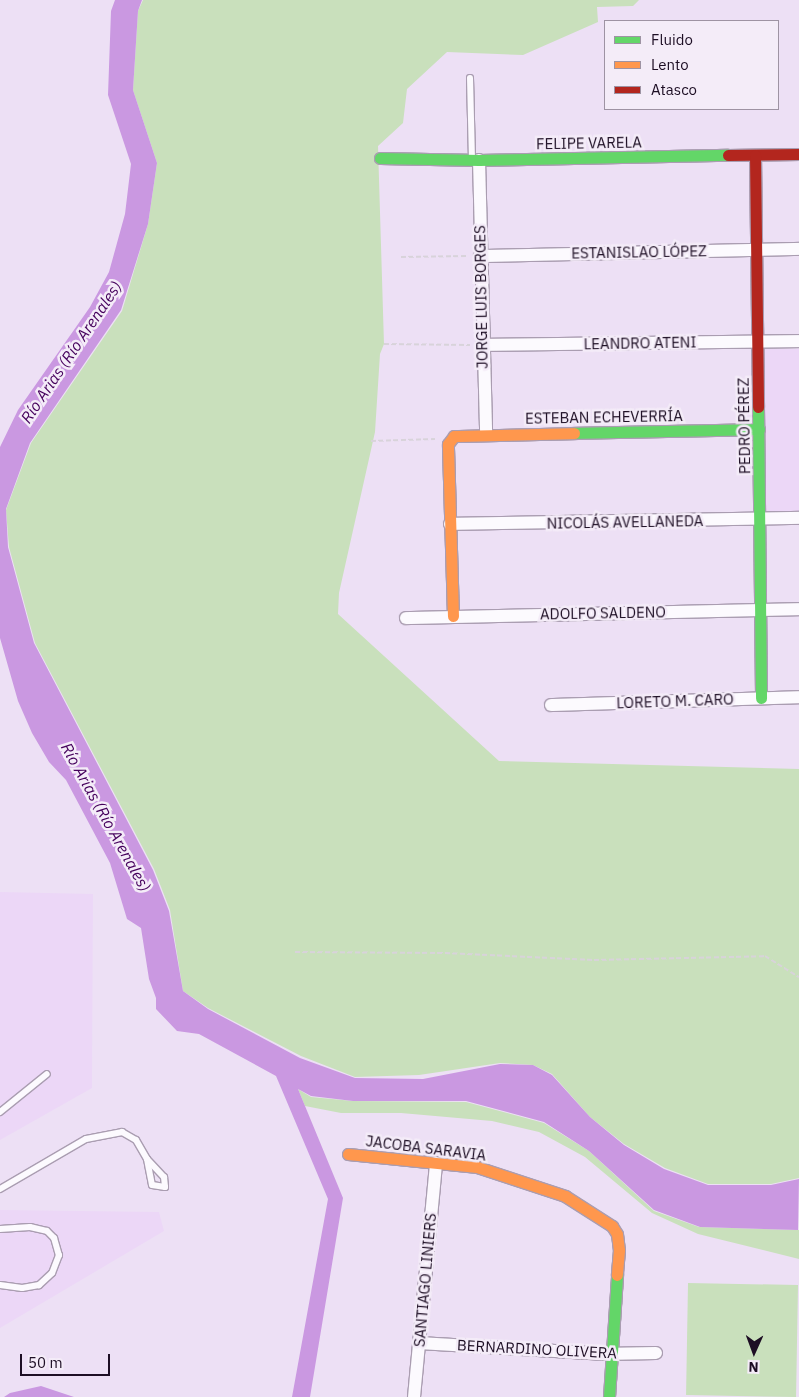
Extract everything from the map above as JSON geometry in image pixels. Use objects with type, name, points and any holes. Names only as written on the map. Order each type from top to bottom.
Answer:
[{"type":"street","name":"FELIPE VARELA","points":[[380,158],[475,160],[799,154]]},
{"type":"street","name":"PEDRO PÉREZ","points":[[755,155],[761,698]]},
{"type":"street","name":"JORGE LUIS BORGES","points":[[475,160],[486,435]]},
{"type":"street","name":"ESTANISLAO LÓPEZ","points":[[480,256],[799,249]]},
{"type":"street","name":"LEANDRO ATENI","points":[[482,345],[799,341]]},
{"type":"street","name":"ESTEBAN ECHEVERRÍA","points":[[450,439],[486,435],[759,429]]},
{"type":"street","points":[[450,439],[453,616]]},
{"type":"street","name":"NICOLÁS AVELLANEDA","points":[[450,524],[799,518]]},
{"type":"street","name":"ADOLFO SALDENO","points":[[406,618],[799,609]]},
{"type":"street","name":"LORETO M. CARO","points":[[551,705],[799,698]]},
{"type":"street","name":"JACOBA SARAVIA","points":[[348,1154],[477,1167],[565,1196],[612,1226],[617,1234],[620,1250],[612,1352]]},
{"type":"street","name":"SANTIAGO LINIERS","points":[[414,1397],[436,1162]]},
{"type":"street","name":"BERNARDINO OLIVERA","points":[[419,1343],[656,1353]]},
{"type":"street","points":[[609,1397],[612,1352]]},
{"type":"lane","points":[[470,78],[475,160]]},
{"type":"lane","points":[[0,1112],[47,1074]]},
{"type":"lane","points":[[0,1189],[86,1139],[107,1133],[122,1132],[131,1136],[147,1159]]},
{"type":"lane","points":[[0,1229],[30,1227],[47,1231],[54,1238],[59,1255],[52,1273],[39,1285],[22,1288],[0,1285]]},
{"type":"path","points":[[401,257],[480,256]]},
{"type":"path","points":[[384,344],[482,345]]},
{"type":"path","points":[[371,442],[450,439]]},
{"type":"path","points":[[295,952],[389,951],[594,960],[765,956],[799,977]]},
{"type":"shaded area","points":[[765,349],[799,349],[799,511],[765,511]]},
{"type":"shaded area","points":[[0,892],[93,894],[92,1088],[0,1140]]},
{"type":"shaded area","points":[[0,1210],[159,1212],[164,1231],[0,1328]]},
{"type":"green space","points":[[143,0],[639,0],[633,6],[597,7],[598,22],[523,55],[447,52],[407,89],[403,123],[378,146],[384,344],[380,354],[375,432],[339,593],[338,614],[499,761],[799,769],[799,1178],[771,1184],[708,1184],[665,1168],[624,1144],[590,1117],[552,1074],[533,1065],[500,1063],[419,1075],[355,1077],[301,1056],[208,1008],[183,991],[170,910],[154,869],[35,643],[9,547],[6,510],[31,443],[122,311],[148,224],[157,163],[133,90],[138,11]]},
{"type":"green space","points":[[298,1089],[311,1097],[353,1101],[466,1102],[544,1123],[589,1151],[654,1211],[699,1227],[799,1230],[799,1259],[698,1234],[652,1213],[585,1157],[539,1132],[492,1121],[401,1113],[341,1113],[305,1106]]},
{"type":"green space","points":[[688,1283],[798,1285],[796,1397],[686,1395]]},
{"type":"water","name":"Río Arias (Río Arenales)","points":[[115,0],[142,0],[138,11],[133,90],[157,163],[148,224],[121,310],[30,443],[6,509],[8,547],[34,643],[153,870],[169,911],[183,991],[208,1009],[300,1058],[355,1078],[423,1079],[500,1064],[533,1065],[552,1075],[590,1117],[624,1145],[664,1169],[708,1185],[771,1185],[799,1179],[798,1230],[700,1227],[654,1210],[589,1151],[544,1122],[466,1101],[353,1101],[311,1096],[298,1089],[343,1198],[310,1397],[292,1397],[328,1199],[276,1076],[199,1034],[177,1031],[156,1009],[156,998],[149,979],[141,928],[127,919],[110,863],[66,780],[49,762],[32,733],[18,701],[0,638],[0,447],[18,410],[90,307],[109,272],[125,214],[131,164],[108,95],[111,11]]},
{"type":"water","points":[[41,1386],[74,1397],[4,1397],[10,1393]]},
{"type":"traffic: fast","points":[[380,158],[479,160],[728,155]]},
{"type":"traffic: fast","points":[[758,407],[761,698]]},
{"type":"traffic: fast","points":[[574,433],[759,429]]},
{"type":"traffic: fast","points":[[609,1397],[617,1275]]},
{"type":"traffic: slow","points":[[453,616],[448,444],[454,436],[574,433]]},
{"type":"traffic: slow","points":[[348,1154],[477,1167],[565,1196],[612,1226],[617,1234],[619,1250],[617,1275]]},
{"type":"traffic: jam","points":[[728,155],[799,154]]},
{"type":"traffic: jam","points":[[755,155],[758,407]]}]
